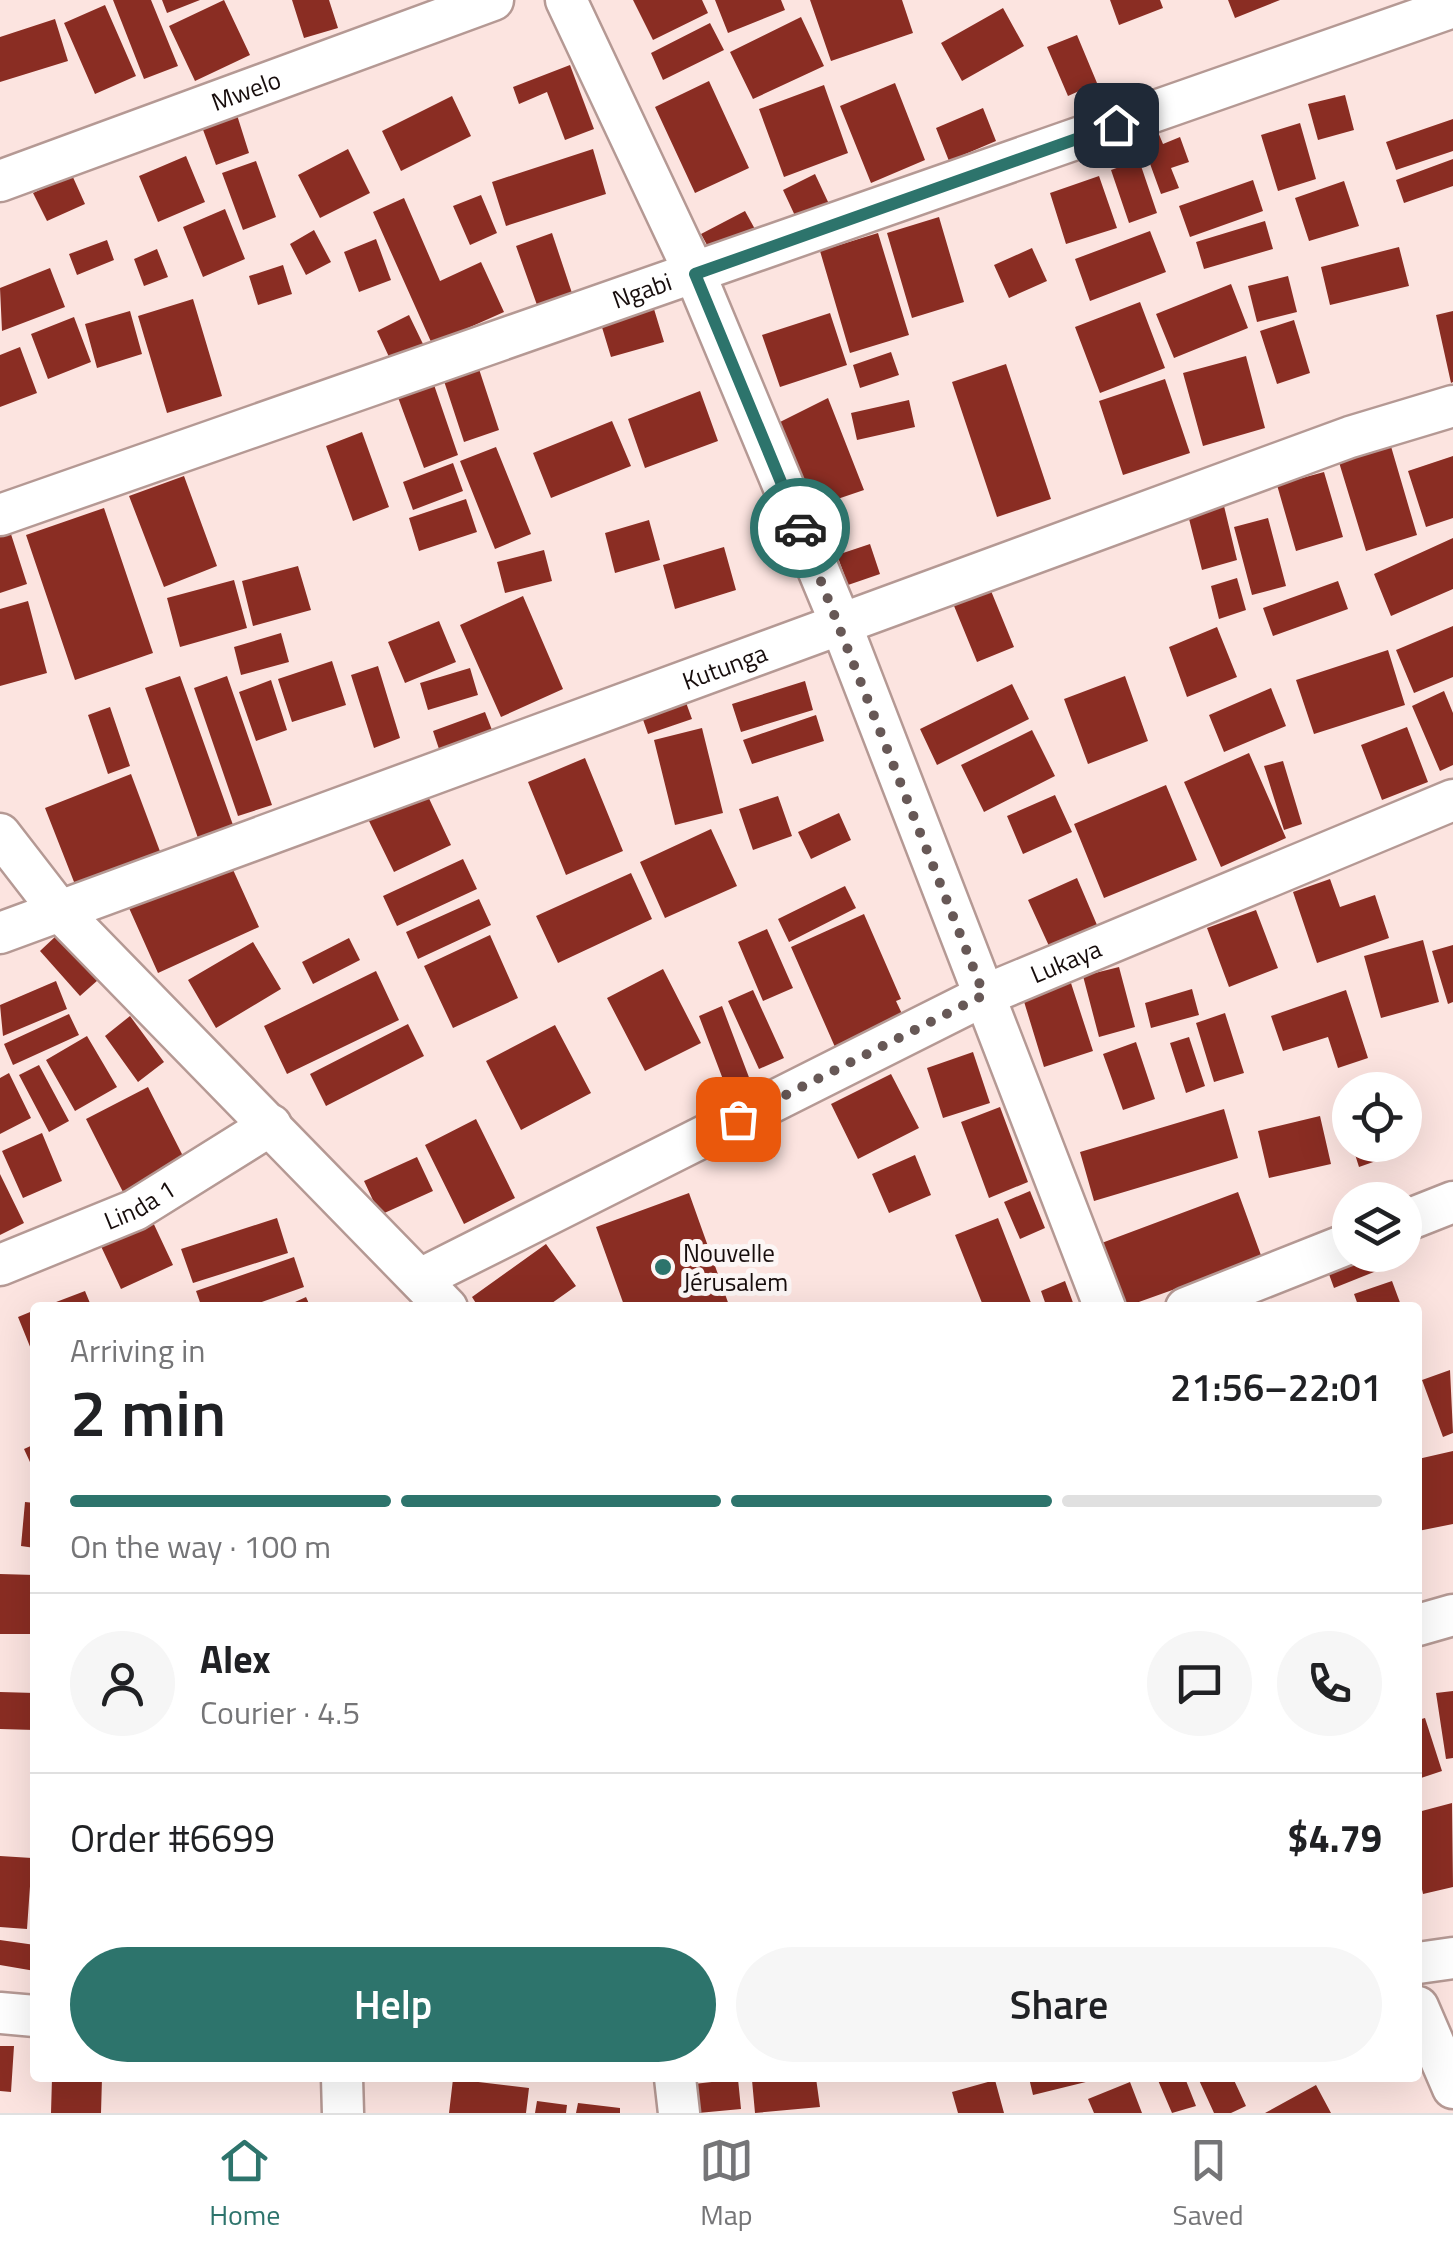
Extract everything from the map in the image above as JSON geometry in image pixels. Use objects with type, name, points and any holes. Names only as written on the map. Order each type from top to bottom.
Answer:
[{"type":"street","name":"Mwelo","points":[[0,181],[493,0]]},
{"type":"street","points":[[566,0],[695,274],[840,622],[1103,1302]]},
{"type":"street","name":"Ngabi","points":[[0,516],[1453,8]]},
{"type":"street","name":"Kutunga","points":[[0,933],[1350,437],[1453,406]]},
{"type":"street","name":"Lukaya","points":[[420,1278],[984,995],[1453,800]]},
{"type":"street","points":[[0,834],[58,909],[442,1302]]},
{"type":"street","name":"Linda 1","points":[[0,1266],[135,1210],[271,1125]]},
{"type":"street","points":[[1422,1214],[1453,1202]]},
{"type":"street","points":[[1201,1302],[1332,1250]]},
{"type":"street","points":[[1422,1624],[1453,1615]]},
{"type":"street","points":[[1422,1962],[1453,1958]]},
{"type":"street","points":[[0,2013],[30,2016]]},
{"type":"street","points":[[1422,2016],[1453,2088]]},
{"type":"street","points":[[342,2082],[342,2113]]},
{"type":"street","points":[[675,2082],[679,2113]]},
{"type":"building","points":[[113,0],[151,0],[178,66],[144,79]]},
{"type":"building","points":[[162,0],[200,0],[167,13]]},
{"type":"building","points":[[224,0],[250,55],[195,81],[169,26]]},
{"type":"building","points":[[292,0],[329,0],[338,28],[304,38]]},
{"type":"building","points":[[633,0],[702,0],[708,13],[653,40]]},
{"type":"building","points":[[715,0],[781,0],[785,10],[728,33]]},
{"type":"building","points":[[810,0],[902,0],[913,33],[831,61]]},
{"type":"building","points":[[1110,0],[1160,0],[1163,8],[1119,25]]},
{"type":"building","points":[[1228,0],[1280,0],[1235,18]]},
{"type":"building","points":[[105,5],[136,76],[95,94],[64,23]]},
{"type":"building","points":[[1003,8],[1024,46],[962,81],[941,43]]},
{"type":"building","points":[[801,17],[824,66],[753,99],[730,52]]},
{"type":"building","points":[[55,19],[68,61],[0,82],[0,37]]},
{"type":"building","points":[[710,23],[724,50],[663,80],[651,53]]},
{"type":"building","points":[[1077,35],[1097,83],[1068,96],[1047,47]]},
{"type":"building","points":[[570,65],[594,129],[565,140],[547,92],[519,104],[513,87]]},
{"type":"building","points":[[709,81],[749,168],[695,193],[655,107]]},
{"type":"building","points":[[895,83],[925,160],[871,183],[840,106]]},
{"type":"building","points":[[824,85],[848,153],[784,177],[759,109]]},
{"type":"building","points":[[1345,95],[1354,130],[1318,140],[1308,104]]},
{"type":"building","points":[[452,96],[471,136],[401,171],[382,131]]},
{"type":"building","points":[[983,108],[996,141],[949,161],[936,128]]},
{"type":"building","points":[[237,115],[249,153],[216,165],[202,127]]},
{"type":"building","points":[[1453,119],[1453,151],[1396,170],[1386,142]]},
{"type":"building","points":[[1300,123],[1316,179],[1278,191],[1261,135]]},
{"type":"building","points":[[1158,132],[1163,144],[1180,137],[1189,162],[1171,168],[1179,188],[1161,194],[1141,139]]},
{"type":"building","points":[[348,149],[370,193],[320,218],[298,175]]},
{"type":"building","points":[[593,149],[606,194],[506,226],[492,182]]},
{"type":"building","points":[[186,156],[205,202],[158,222],[139,176]]},
{"type":"building","points":[[1453,159],[1453,186],[1404,203],[1396,180]]},
{"type":"building","points":[[1139,160],[1157,213],[1129,223],[1111,170]]},
{"type":"building","points":[[256,161],[276,217],[243,230],[222,173]]},
{"type":"building","points":[[815,174],[829,204],[797,220],[783,190]]},
{"type":"building","points":[[72,175],[85,204],[47,221],[33,193]]},
{"type":"building","points":[[1099,176],[1117,228],[1066,244],[1050,193]]},
{"type":"building","points":[[1253,180],[1263,211],[1190,237],[1179,206]]},
{"type":"building","points":[[1344,181],[1359,226],[1309,241],[1295,198]]},
{"type":"building","points":[[481,195],[497,233],[470,245],[453,206]]},
{"type":"building","points":[[404,198],[440,281],[481,262],[504,312],[432,344],[373,212]]},
{"type":"building","points":[[225,209],[245,259],[203,277],[183,227]]},
{"type":"building","points":[[745,211],[756,231],[712,254],[701,234]]},
{"type":"building","points":[[939,217],[964,302],[912,318],[887,233]]},
{"type":"building","points":[[1265,221],[1273,249],[1204,269],[1196,242]]},
{"type":"building","points":[[314,230],[331,262],[306,275],[290,244]]},
{"type":"building","points":[[1150,231],[1166,272],[1090,301],[1075,259]]},
{"type":"building","points":[[552,233],[572,293],[537,305],[516,246]]},
{"type":"building","points":[[878,233],[909,335],[850,353],[820,251]]},
{"type":"building","points":[[376,239],[391,280],[359,292],[344,252]]},
{"type":"building","points":[[107,240],[114,260],[77,275],[69,254]]},
{"type":"building","points":[[1399,247],[1409,286],[1330,305],[1321,267]]},
{"type":"building","points":[[1032,248],[1047,281],[1009,298],[994,265]]},
{"type":"building","points":[[157,249],[168,277],[144,286],[134,259]]},
{"type":"building","points":[[283,265],[292,294],[258,305],[249,276]]},
{"type":"building","points":[[50,268],[65,307],[2,331],[0,288]]},
{"type":"building","points":[[1288,276],[1297,312],[1257,322],[1248,286]]},
{"type":"building","points":[[1231,284],[1248,328],[1174,358],[1156,314]]},
{"type":"building","points":[[193,299],[222,396],[167,413],[138,316]]},
{"type":"building","points":[[1140,302],[1165,368],[1100,393],[1075,327]]},
{"type":"building","points":[[654,309],[664,342],[611,357],[601,324]]},
{"type":"building","points":[[130,311],[142,354],[97,368],[85,324]]},
{"type":"building","points":[[1453,311],[1453,382],[1451,383],[1436,315]]},
{"type":"building","points":[[830,313],[847,365],[780,387],[762,335]]},
{"type":"building","points":[[409,315],[423,344],[390,359],[377,331]]},
{"type":"building","points":[[74,317],[91,362],[48,379],[31,334]]},
{"type":"building","points":[[1294,320],[1310,373],[1277,384],[1260,331]]},
{"type":"building","points":[[20,347],[37,393],[0,407],[0,355]]},
{"type":"building","points":[[891,352],[899,375],[860,388],[853,365]]},
{"type":"building","points":[[1246,356],[1265,428],[1203,446],[1183,373]]},
{"type":"building","points":[[1006,364],[1051,499],[997,517],[952,382]]},
{"type":"building","points":[[478,366],[499,430],[464,442],[443,378]]},
{"type":"building","points":[[432,379],[458,455],[424,468],[396,392]]},
{"type":"building","points":[[1165,379],[1190,453],[1123,475],[1099,401]]},
{"type":"building","points":[[700,391],[718,441],[645,468],[628,419]]},
{"type":"building","points":[[828,398],[864,490],[811,508],[774,425]]},
{"type":"building","points":[[909,400],[915,427],[857,440],[851,413]]},
{"type":"building","points":[[612,421],[631,466],[551,498],[533,453]]},
{"type":"building","points":[[362,432],[389,507],[353,521],[326,446]]},
{"type":"building","points":[[1390,443],[1417,535],[1366,551],[1338,459]]},
{"type":"building","points":[[496,447],[531,534],[495,549],[460,461]]},
{"type":"building","points":[[1453,456],[1453,518],[1426,527],[1408,471]]},
{"type":"building","points":[[453,463],[463,491],[413,510],[403,482]]},
{"type":"building","points":[[1324,472],[1343,537],[1296,551],[1277,485]]},
{"type":"building","points":[[184,476],[217,566],[164,587],[129,496]]},
{"type":"building","points":[[466,499],[477,532],[419,551],[409,518]]},
{"type":"building","points":[[1224,506],[1237,560],[1202,570],[1188,515]]},
{"type":"building","points":[[104,508],[153,653],[75,680],[26,535]]},
{"type":"building","points":[[1268,518],[1286,586],[1252,595],[1234,527]]},
{"type":"building","points":[[649,520],[660,560],[615,573],[605,533]]},
{"type":"building","points":[[10,531],[27,584],[0,593],[0,534]]},
{"type":"building","points":[[1453,538],[1453,589],[1391,616],[1374,574]]},
{"type":"building","points":[[870,544],[880,574],[848,585],[837,555]]},
{"type":"building","points":[[724,547],[736,590],[675,609],[663,565]]},
{"type":"building","points":[[544,550],[552,581],[505,593],[497,562]]},
{"type":"building","points":[[298,566],[311,610],[253,626],[242,581]]},
{"type":"building","points":[[1237,578],[1246,610],[1219,619],[1211,586]]},
{"type":"building","points":[[234,580],[247,628],[180,647],[167,598]]},
{"type":"building","points":[[1338,581],[1348,609],[1273,636],[1263,608]]},
{"type":"building","points":[[989,586],[1014,647],[977,662],[952,601]]},
{"type":"building","points":[[523,596],[563,689],[501,717],[460,625]]},
{"type":"building","points":[[28,601],[47,673],[0,686],[0,609]]},
{"type":"building","points":[[439,621],[456,662],[405,683],[388,642]]},
{"type":"building","points":[[1453,626],[1453,677],[1414,693],[1396,650]]},
{"type":"building","points":[[1217,627],[1237,677],[1187,697],[1169,647]]},
{"type":"building","points":[[281,633],[289,662],[241,675],[234,647]]},
{"type":"building","points":[[1388,650],[1405,705],[1314,734],[1296,680]]},
{"type":"building","points":[[332,661],[346,705],[292,722],[278,679]]},
{"type":"building","points":[[378,666],[400,738],[374,748],[351,675]]},
{"type":"building","points":[[470,668],[478,695],[428,710],[420,683]]},
{"type":"building","points":[[180,676],[233,825],[198,838],[145,688]]},
{"type":"building","points":[[227,676],[272,805],[238,816],[194,688]]},
{"type":"building","points":[[1125,676],[1148,741],[1088,764],[1064,699]]},
{"type":"building","points":[[271,680],[287,730],[256,741],[239,692]]},
{"type":"building","points":[[805,681],[813,710],[741,732],[732,704]]},
{"type":"building","points":[[1012,684],[1029,719],[937,765],[920,729]]},
{"type":"building","points":[[1271,688],[1286,726],[1224,752],[1209,715]]},
{"type":"building","points":[[1444,691],[1453,713],[1453,765],[1440,771],[1412,706]]},
{"type":"building","points":[[684,697],[692,719],[648,734],[640,711]]},
{"type":"building","points":[[110,707],[130,766],[108,774],[88,715]]},
{"type":"building","points":[[485,712],[492,730],[439,749],[433,731]]},
{"type":"building","points":[[816,715],[824,741],[752,764],[743,740]]},
{"type":"building","points":[[1407,727],[1428,782],[1382,800],[1361,745]]},
{"type":"building","points":[[702,728],[723,813],[675,825],[654,740]]},
{"type":"building","points":[[1032,730],[1055,776],[984,812],[961,765]]},
{"type":"building","points":[[1249,753],[1286,838],[1221,867],[1184,782]]},
{"type":"building","points":[[585,758],[623,851],[566,875],[528,782]]},
{"type":"building","points":[[1283,761],[1302,824],[1284,830],[1264,766]]},
{"type":"building","points":[[131,774],[161,854],[76,887],[45,808]]},
{"type":"building","points":[[1166,785],[1197,860],[1104,898],[1074,824]]},
{"type":"building","points":[[425,790],[451,845],[394,872],[368,819]]},
{"type":"building","points":[[1055,795],[1072,832],[1023,854],[1007,816]]},
{"type":"building","points":[[778,796],[792,836],[753,850],[739,809]]},
{"type":"building","points":[[839,813],[851,840],[811,859],[798,832]]},
{"type":"building","points":[[711,829],[737,886],[665,918],[640,862]]},
{"type":"building","points":[[463,859],[477,889],[397,926],[383,896]]},
{"type":"building","points":[[230,863],[259,927],[158,973],[129,908]]},
{"type":"building","points":[[631,873],[652,919],[558,963],[536,916]]},
{"type":"building","points":[[1077,878],[1097,925],[1049,946],[1028,900]]},
{"type":"building","points":[[1330,879],[1340,907],[1375,895],[1389,938],[1317,963],[1293,892]]},
{"type":"building","points":[[845,886],[856,908],[789,942],[778,919]]},
{"type":"building","points":[[479,899],[491,925],[418,959],[406,932]]},
{"type":"building","points":[[1256,910],[1278,968],[1229,987],[1207,928]]},
{"type":"building","points":[[864,914],[901,999],[896,1001],[903,1016],[835,1047],[791,947]]},
{"type":"building","points":[[767,929],[793,988],[763,1001],[738,942]]},
{"type":"building","points":[[57,935],[98,980],[80,996],[40,951]]},
{"type":"building","points":[[490,935],[518,998],[453,1028],[424,966]]},
{"type":"building","points":[[349,938],[360,960],[313,984],[302,962]]},
{"type":"building","points":[[1423,940],[1439,1002],[1381,1018],[1364,956]]},
{"type":"building","points":[[253,942],[281,989],[216,1028],[188,980]]},
{"type":"building","points":[[1453,945],[1453,1002],[1448,1004],[1432,951]]},
{"type":"building","points":[[1119,967],[1135,1027],[1099,1037],[1083,976]]},
{"type":"building","points":[[663,969],[701,1043],[645,1071],[607,998]]},
{"type":"building","points":[[376,971],[399,1020],[287,1074],[264,1026]]},
{"type":"building","points":[[1070,980],[1093,1051],[1044,1067],[1022,995]]},
{"type":"building","points":[[56,981],[67,1009],[3,1036],[0,1005]]},
{"type":"building","points":[[1192,989],[1199,1015],[1151,1028],[1145,1003]]},
{"type":"building","points":[[753,990],[784,1058],[759,1069],[728,1001]]},
{"type":"building","points":[[1346,990],[1368,1058],[1338,1068],[1328,1037],[1283,1051],[1271,1016]]},
{"type":"building","points":[[722,1006],[750,1080],[727,1090],[699,1016]]},
{"type":"building","points":[[1225,1013],[1244,1073],[1214,1082],[1196,1023]]},
{"type":"building","points":[[69,1014],[79,1035],[13,1065],[4,1044]]},
{"type":"building","points":[[130,1016],[164,1062],[138,1082],[105,1036]]},
{"type":"building","points":[[408,1024],[424,1056],[326,1106],[310,1074]]},
{"type":"building","points":[[555,1025],[591,1093],[521,1130],[486,1061]]},
{"type":"building","points":[[87,1036],[117,1087],[75,1111],[46,1060]]},
{"type":"building","points":[[1189,1037],[1205,1086],[1186,1093],[1170,1043]]},
{"type":"building","points":[[1136,1042],[1155,1099],[1123,1110],[1103,1054]]},
{"type":"building","points":[[973,1052],[990,1103],[943,1118],[927,1068]]},
{"type":"building","points":[[39,1065],[69,1121],[49,1132],[19,1075]]},
{"type":"building","points":[[9,1073],[31,1118],[0,1134],[0,1078]]},
{"type":"building","points":[[891,1074],[919,1128],[858,1159],[831,1104]]},
{"type":"building","points":[[148,1087],[185,1160],[123,1192],[86,1119]]},
{"type":"building","points":[[1000,1107],[1028,1182],[989,1198],[961,1122]]},
{"type":"building","points":[[1224,1109],[1238,1158],[1094,1201],[1080,1152]]},
{"type":"building","points":[[1320,1116],[1331,1164],[1269,1178],[1258,1131]]},
{"type":"building","points":[[476,1119],[515,1198],[464,1224],[425,1145]]},
{"type":"building","points":[[42,1133],[62,1181],[23,1198],[2,1151]]},
{"type":"building","points":[[915,1155],[931,1195],[889,1213],[872,1174]]},
{"type":"building","points":[[417,1157],[433,1191],[380,1215],[364,1181]]},
{"type":"building","points":[[0,1174],[24,1223],[0,1235]]},
{"type":"building","points":[[1030,1191],[1045,1228],[1020,1239],[1004,1202]]},
{"type":"building","points":[[1238,1192],[1262,1258],[1139,1302],[1120,1302],[1099,1244]]},
{"type":"building","name":"Nouvelle Jérusalem","points":[[689,1193],[728,1302],[623,1302],[596,1227]]},
{"type":"building","points":[[151,1218],[173,1265],[121,1289],[99,1242]]},
{"type":"building","points":[[277,1218],[288,1253],[193,1283],[181,1249]]},
{"type":"building","points":[[998,1218],[1031,1302],[982,1302],[955,1235]]},
{"type":"building","points":[[546,1244],[576,1286],[553,1302],[475,1302],[472,1297]]},
{"type":"building","points":[[294,1257],[304,1287],[262,1302],[200,1302],[196,1291]]},
{"type":"building","points":[[1332,1264],[1332,1272],[1374,1272],[1334,1288],[1326,1266]]},
{"type":"building","points":[[1065,1281],[1073,1302],[1045,1302],[1041,1291]]},
{"type":"building","points":[[1392,1281],[1400,1302],[1357,1302],[1354,1294]]},
{"type":"building","points":[[85,1291],[90,1302],[56,1302]]},
{"type":"building","points":[[30,1312],[30,1347],[18,1317]]},
{"type":"building","points":[[1450,1370],[1453,1433],[1443,1437],[1422,1380]]},
{"type":"building","points":[[1453,1451],[1453,1524],[1422,1530],[1422,1458]]},
{"type":"building","points":[[25,1502],[30,1502],[30,1547],[21,1546]]},
{"type":"building","points":[[0,1574],[30,1575],[30,1634],[0,1634]]},
{"type":"building","points":[[1453,1691],[1453,1758],[1446,1759],[1436,1693]]},
{"type":"building","points":[[0,1692],[30,1693],[30,1730],[0,1729]]},
{"type":"building","points":[[1425,1718],[1442,1771],[1422,1778]]},
{"type":"building","points":[[1452,1803],[1453,1887],[1423,1894],[1422,1889],[1422,1811]]},
{"type":"building","points":[[0,1856],[30,1858],[27,1929],[0,1927]]},
{"type":"building","points":[[0,1940],[30,1944],[30,1970],[0,1965]]},
{"type":"building","points":[[0,2046],[14,2046],[11,2092],[0,2091]]},
{"type":"building","points":[[52,2082],[102,2082],[101,2113],[51,2113]]},
{"type":"building","points":[[453,2082],[529,2088],[526,2113],[449,2113]]},
{"type":"building","points":[[738,2082],[741,2109],[698,2113],[694,2084]]},
{"type":"building","points":[[752,2082],[817,2082],[820,2107],[755,2113]]},
{"type":"building","points":[[996,2082],[1004,2113],[958,2113],[952,2092]]},
{"type":"building","points":[[1030,2082],[1086,2082],[1033,2095]]},
{"type":"building","points":[[1130,2082],[1142,2113],[1094,2113],[1088,2099]]},
{"type":"building","points":[[1159,2082],[1187,2082],[1196,2106],[1172,2113]]},
{"type":"building","points":[[1200,2082],[1235,2082],[1246,2106],[1231,2113],[1214,2113]]},
{"type":"building","points":[[1316,2085],[1331,2113],[1265,2113]]},
{"type":"building","points":[[537,2101],[567,2105],[566,2113],[535,2113]]},
{"type":"building","points":[[578,2103],[620,2108],[620,2113],[576,2113]]},
{"type":"way so far","points":[[738,1119],[984,995],[800,528]]},
{"type":"place","name":"Nouvelle Jérusalem","points":[[663,1267]]},
{"type":"route","points":[[800,528],[695,274],[1116,125]]}]
